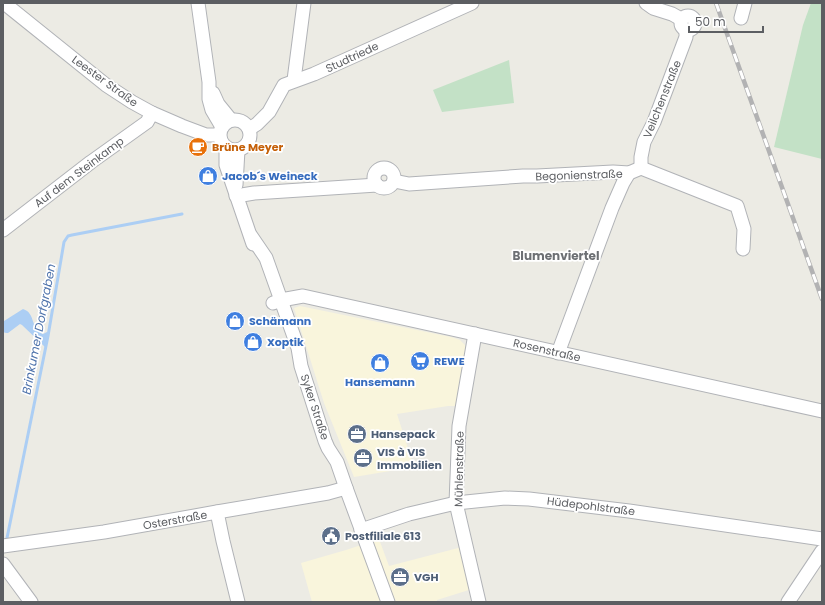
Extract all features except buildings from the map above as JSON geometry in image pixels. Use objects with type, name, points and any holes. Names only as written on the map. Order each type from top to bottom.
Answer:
[{"type":"street","name":"Leester Straße","points":[[4,3],[106,85],[132,102],[152,113],[206,135],[224,127]]},
{"type":"street","points":[[198,3],[208,82],[218,104],[224,127],[221,143],[232,149],[244,148],[250,136],[249,129],[245,124],[238,120],[224,127]]},
{"type":"street","points":[[294,80],[304,3]]},
{"type":"street","name":"Studtriede","points":[[249,129],[257,124],[269,112],[284,85],[294,80],[314,74],[472,3]]},
{"type":"street","name":"Veilchenstraße","points":[[635,171],[641,157],[644,142],[654,122],[686,37],[684,25],[672,14],[653,8],[646,3]]},
{"type":"street","points":[[741,18],[745,3]]},
{"type":"street","name":"Auf dem Steinkamp","points":[[3,230],[91,162],[147,122],[152,113]]},
{"type":"street","name":"Syker Straße","points":[[232,149],[236,196],[251,236],[266,258],[277,301],[298,348],[301,366],[328,448],[330,464],[361,530],[388,602]]},
{"type":"street","name":"Begonienstraße","points":[[236,196],[254,193],[377,185],[374,179],[375,173],[384,167],[389,168],[393,172],[394,182],[409,184],[523,176],[635,171],[737,206],[744,229],[742,249]]},
{"type":"street","points":[[558,353],[612,208],[623,183],[635,171]]},
{"type":"street","name":"Rosenstraße","points":[[277,301],[303,296],[822,411]]},
{"type":"street","name":"Mühlenstraße","points":[[475,334],[459,426],[456,503],[479,602]]},
{"type":"street","name":"Syker Straße","points":[[342,489],[380,602]]},
{"type":"street","name":"Osterstraße","points":[[3,546],[104,532],[328,493],[342,489]]},
{"type":"street","name":"Hüdepohlstraße","points":[[361,530],[409,514],[456,503],[505,498],[529,499],[654,515],[822,539]]},
{"type":"street","points":[[217,512],[238,602]]},
{"type":"street","points":[[788,602],[822,551]]},
{"type":"street","points":[[3,564],[31,602]]},
{"type":"shaded area","points":[[300,306],[451,337],[460,340],[465,345],[466,354],[456,406],[397,414],[414,467],[354,477],[324,403],[294,308]]},
{"type":"shaded area","points":[[379,539],[389,566],[462,547],[472,589],[437,600],[437,602],[312,602],[301,563]]},
{"type":"green space","points":[[811,3],[822,3],[822,159],[774,147],[803,25]]},
{"type":"green space","points":[[509,60],[514,103],[442,112],[433,90]]},
{"type":"water","points":[[23,309],[30,314],[36,329],[39,332],[43,334],[48,333],[45,347],[20,324],[8,333],[3,332],[3,322]]},
{"type":"waterway","name":"Brinkumer Dorfgraben","points":[[7,539],[48,336],[64,242],[68,236],[72,235],[182,214]]},
{"type":"railway","points":[[716,3],[822,299]]},
{"type":"place","name":"Brüne Meyer","points":[[198,147]]},
{"type":"place","name":"Jacob´s Weineck","points":[[208,176]]},
{"type":"place","name":"Schämann","points":[[235,321]]},
{"type":"place","name":"Xoptik","points":[[253,342]]},
{"type":"place","name":"REWE","points":[[420,361]]},
{"type":"place","name":"Hansemann","points":[[380,363]]},
{"type":"place","name":"Hansepack","points":[[357,434]]},
{"type":"place","name":"VIS à VIS Immobilien","points":[[363,458]]},
{"type":"place","name":"Postfiliale 613","points":[[331,536]]},
{"type":"place","name":"VGH","points":[[400,577]]},
{"type":"district","name":"Blumenviertel","points":[[556,256]]}]
